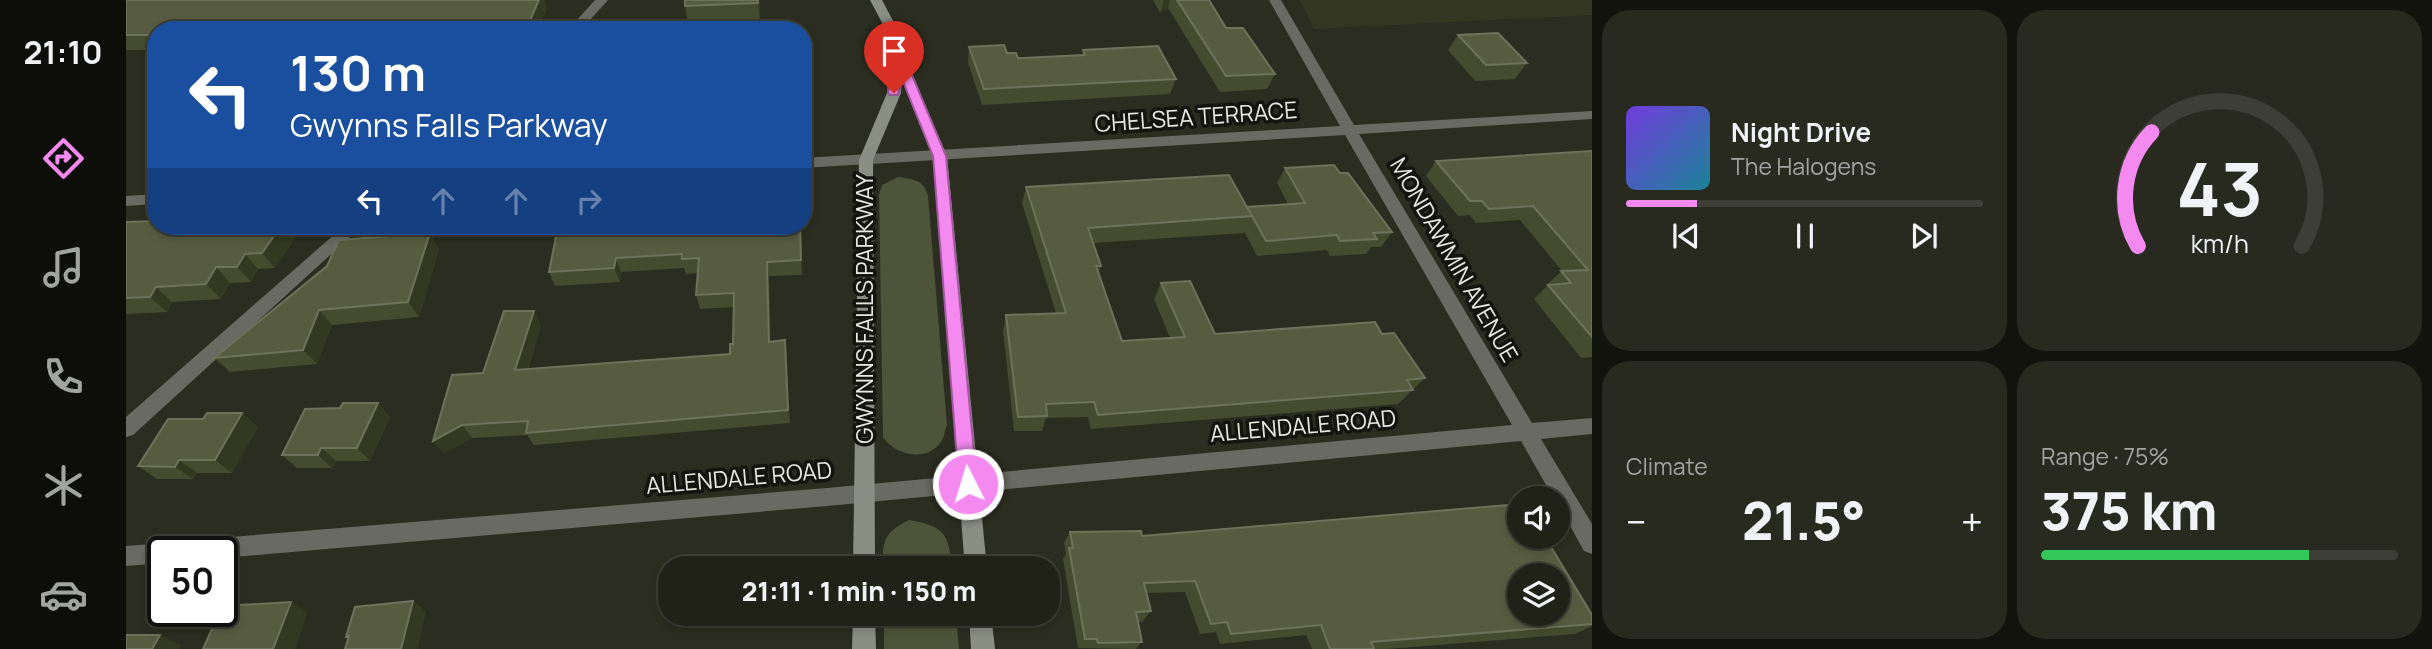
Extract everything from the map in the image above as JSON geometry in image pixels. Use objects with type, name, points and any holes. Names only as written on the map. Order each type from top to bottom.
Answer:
[{"type":"main road","name":"GWYNNS FALLS PARKWAY","points":[[876,0],[893,32],[898,56],[940,156],[975,556]]},
{"type":"main road","name":"GWYNNS FALLS PARKWAY","points":[[864,556],[866,160],[894,93],[898,56]]},
{"type":"main road","points":[[864,626],[864,649]]},
{"type":"main road","points":[[981,626],[983,649]]},
{"type":"street","points":[[582,21],[602,0]]},
{"type":"street","name":"MONDAWMIN AVENUE","points":[[1275,0],[1592,544]]},
{"type":"street","name":"CHELSEA TERRACE","points":[[812,163],[1592,116]]},
{"type":"street","points":[[126,201],[147,200]]},
{"type":"street","points":[[126,429],[344,235]]},
{"type":"street","name":"ALLENDALE ROAD","points":[[238,546],[864,494],[1592,426]]},
{"type":"street","points":[[126,556],[147,554]]},
{"type":"shaded area","points":[[1300,0],[1592,0],[1592,15],[1314,29]]},
{"type":"shaded area","points":[[898,177],[918,181],[928,196],[947,425],[941,442],[935,449],[919,454],[903,452],[883,437],[879,195],[882,185]]},
{"type":"shaded area","points":[[909,520],[930,525],[946,539],[950,556],[883,556],[886,538],[894,529]]},
{"type":"shaded area","points":[[884,626],[957,626],[959,649],[884,649]]},
{"type":"building","points":[[126,0],[539,0],[530,21],[147,21],[147,35],[126,35]]},
{"type":"building","points":[[685,0],[758,0],[758,3],[685,6]]},
{"type":"building","points":[[1177,0],[1209,0],[1226,28],[1243,28],[1275,74],[1226,76]]},
{"type":"building","points":[[1498,33],[1527,63],[1486,65],[1458,35]]},
{"type":"building","points":[[1004,45],[1007,53],[1016,53],[1018,58],[1085,55],[1083,50],[1158,46],[1176,79],[984,89],[969,47]]},
{"type":"building","points":[[1592,151],[1592,337],[1548,285],[1571,283],[1561,271],[1588,270],[1533,206],[1489,209],[1482,201],[1470,201],[1436,161]]},
{"type":"building","points":[[1334,165],[1340,173],[1348,173],[1392,232],[1373,233],[1377,239],[1340,241],[1337,235],[1266,241],[1247,207],[1305,203],[1285,168]]},
{"type":"building","points":[[1229,175],[1252,216],[1088,228],[1101,266],[1096,266],[1122,341],[1185,337],[1161,283],[1190,281],[1215,334],[1375,322],[1382,334],[1394,333],[1425,378],[1407,380],[1413,390],[1098,415],[1094,402],[1046,404],[1047,416],[1018,417],[1006,315],[1066,313],[1026,187]]},
{"type":"building","points":[[147,221],[147,235],[275,235],[262,253],[245,254],[237,267],[216,267],[206,284],[156,287],[150,297],[126,298],[126,222]]},
{"type":"building","points":[[429,235],[408,302],[319,310],[303,350],[214,358],[327,266],[339,240]]},
{"type":"building","points":[[556,235],[800,235],[801,260],[767,262],[769,342],[785,340],[788,410],[526,433],[528,421],[462,425],[433,441],[452,375],[483,373],[504,311],[534,311],[515,370],[730,354],[730,344],[733,344],[734,293],[696,295],[699,258],[682,259],[682,254],[616,258],[614,268],[549,272]]},
{"type":"building","points":[[343,403],[378,403],[357,448],[321,448],[318,455],[282,455],[305,409],[340,408]]},
{"type":"building","points":[[207,413],[242,413],[215,460],[179,460],[175,467],[138,466],[168,419],[203,419]]},
{"type":"building","points":[[1507,505],[1507,549],[1552,549],[1561,563],[1507,563],[1507,626],[1567,626],[1371,642],[1374,649],[1330,649],[1321,625],[1231,634],[1227,622],[1211,624],[1195,581],[1144,583],[1151,611],[1136,612],[1142,642],[1098,643],[1097,639],[1085,639],[1069,548],[1073,548],[1070,532],[1141,531],[1142,536]]},
{"type":"building","points":[[1570,578],[1592,615],[1592,624],[1570,626]]},
{"type":"building","points":[[413,601],[401,649],[345,649],[355,607]]},
{"type":"building","points":[[291,602],[273,649],[203,649],[213,627],[238,627],[238,605]]},
{"type":"building","points":[[126,635],[160,635],[152,649],[126,649]]},
{"type":"route","points":[[894,93],[898,56],[940,156],[968,484]]}]
